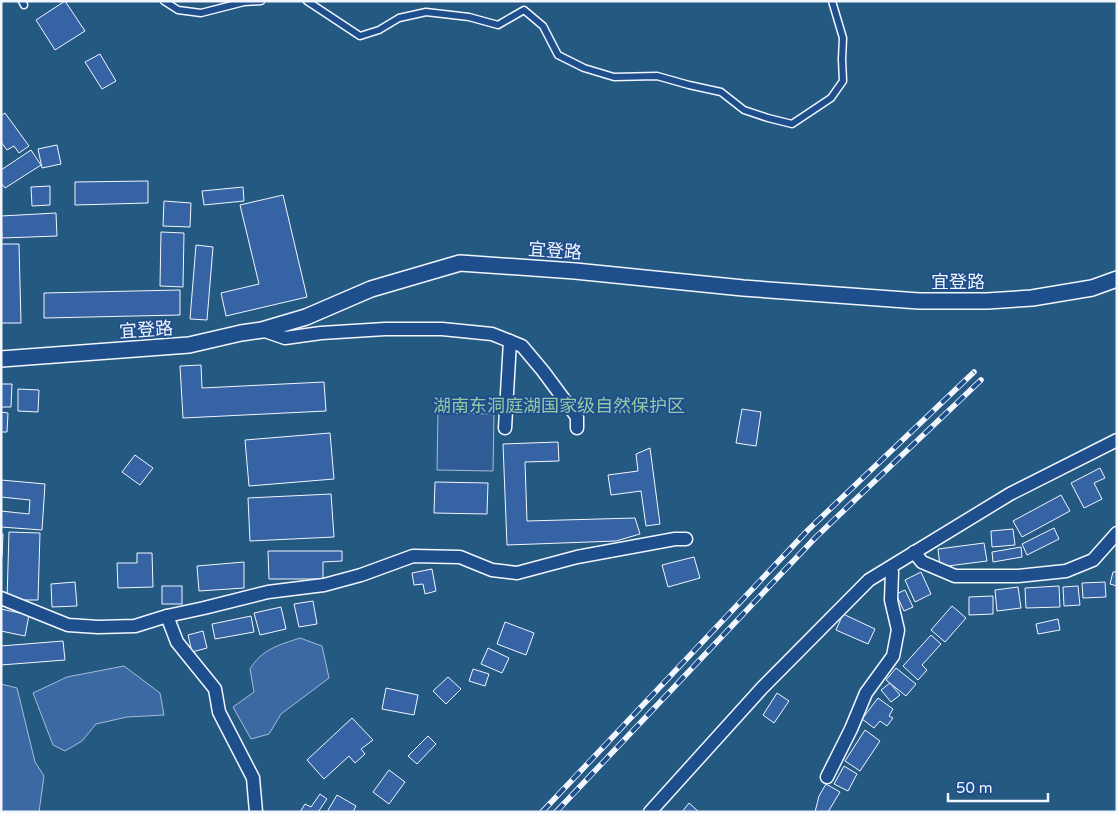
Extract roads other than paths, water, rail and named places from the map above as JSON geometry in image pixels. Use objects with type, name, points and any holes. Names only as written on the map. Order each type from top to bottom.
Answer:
[{"type":"street","name":"宜登路","points":[[1,359],[189,345],[262,330],[306,316],[371,289],[460,263],[575,271],[743,288],[919,301],[987,301],[1032,298],[1092,288],[1117,279]]},
{"type":"street","points":[[262,330],[285,338],[321,333],[376,330],[442,329],[492,334],[522,346],[577,417],[577,428]]},
{"type":"street","points":[[504,428],[510,341]]},
{"type":"street","points":[[650,812],[762,688],[869,580],[1010,494],[1117,440]]},
{"type":"street","points":[[914,552],[922,562],[955,576],[1018,576],[1066,571],[1093,560],[1117,533]]},
{"type":"street","points":[[1,598],[68,624],[135,626],[167,616],[268,592],[324,585],[361,575],[413,556],[460,557],[492,570],[517,573],[586,556],[674,539],[686,539]]},
{"type":"street","points":[[827,777],[851,729],[866,693],[893,656],[898,630],[891,600],[892,572]]},
{"type":"street","points":[[167,616],[177,642],[215,689],[219,712],[253,778],[256,812]]},
{"type":"lane","points":[[164,1],[178,10],[201,13],[244,2],[261,1]]},
{"type":"lane","points":[[307,1],[360,36],[379,30],[399,18],[426,12],[469,17],[498,25],[524,10],[543,26],[558,56],[584,68],[614,77],[658,76],[722,92],[744,110],[792,124],[831,98],[843,81],[843,38],[832,1]]},
{"type":"railway","points":[[542,812],[808,530],[974,372]]},
{"type":"railway","points":[[556,812],[816,537],[981,380]]},
{"type":"park label","name":"湖南东洞庭湖国家级自然保护区","points":[[559,406]]}]
